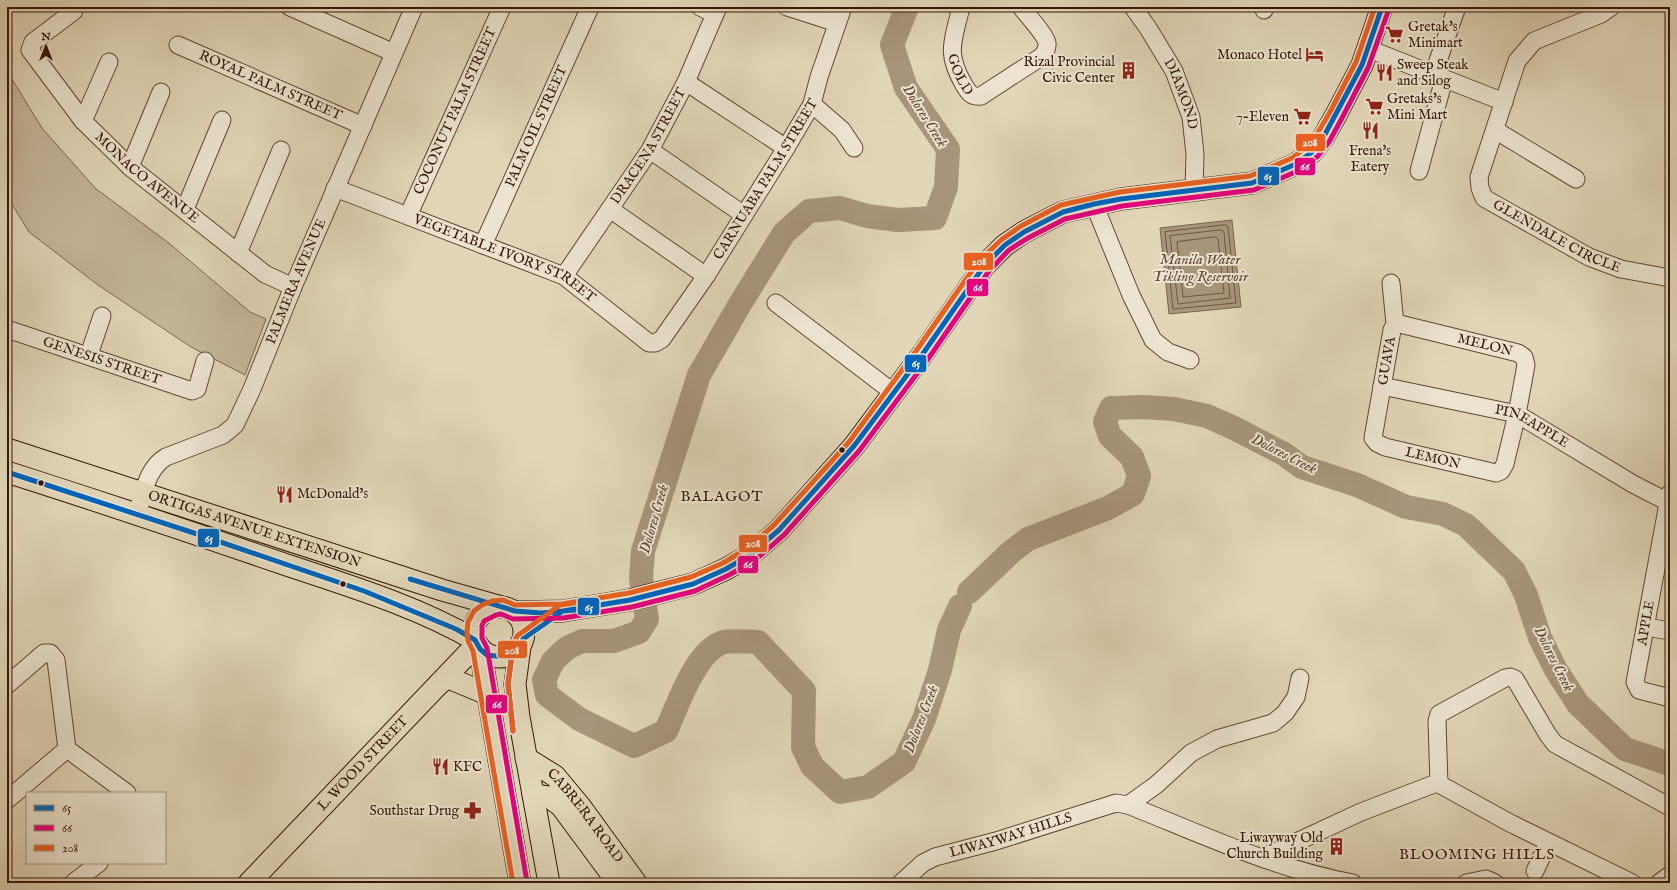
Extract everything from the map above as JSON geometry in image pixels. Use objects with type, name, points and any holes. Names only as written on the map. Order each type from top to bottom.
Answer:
[{"type":"main road","points":[[520,883],[487,692],[474,632],[475,624],[479,616],[490,609],[563,611],[662,593],[693,584],[726,569],[750,555],[779,530],[854,446],[894,393],[984,266],[1005,245],[1024,232],[1063,212],[1120,199],[1252,183],[1296,164],[1312,152],[1323,138],[1336,115],[1369,48],[1382,7]]},
{"type":"main road","name":"ORTIGAS AVENUE EXTENSION","points":[[7,449],[508,610]]},
{"type":"main road","name":"ORTIGAS AVENUE EXTENSION","points":[[8,477],[137,514],[364,591],[443,624],[477,644]]},
{"type":"main road","points":[[508,610],[519,618],[523,624],[515,684],[521,734],[549,883]]},
{"type":"main road","points":[[477,644],[492,656],[505,657],[513,653],[521,643],[563,611]]},
{"type":"main road","name":"L. WOOD STREET","points":[[259,880],[477,644]]},
{"type":"main road","points":[[487,692],[492,679],[497,675],[509,677],[515,684]]},
{"type":"main road","points":[[439,684],[445,679],[452,679],[487,692]]},
{"type":"main road","name":"CABRERA ROAD","points":[[526,758],[555,776],[580,806],[636,883]]},
{"type":"main road","name":"CABRERA ROAD","points":[[533,795],[549,797],[561,806],[618,883]]},
{"type":"street","points":[[290,7],[394,53]]},
{"type":"street","name":"PALMERA AVENUE","points":[[137,514],[153,468],[158,461],[223,435],[235,425],[252,389],[293,287],[414,7]]},
{"type":"street","name":"COCONUT PALM STREET","points":[[408,216],[502,7]]},
{"type":"street","name":"PALM OIL STREET","points":[[483,245],[590,7]]},
{"type":"street","points":[[700,7],[717,11]]},
{"type":"street","points":[[787,7],[837,23]]},
{"type":"street","name":"CARNUABA PALM STREET","points":[[662,339],[706,276],[812,104],[843,7]]},
{"type":"street","name":"GOLD","points":[[961,7],[951,48],[952,58],[955,70],[970,94],[975,97],[981,96],[1041,57],[1045,52],[1047,44],[1045,38],[1020,7]]},
{"type":"street","name":"DIAMOND","points":[[1133,7],[1174,70],[1191,117],[1195,154],[1194,191]]},
{"type":"street","points":[[1420,171],[1439,77],[1457,7]]},
{"type":"street","name":"GLENDALE CIRCLE","points":[[1611,7],[1600,14],[1534,40],[1517,61],[1479,177],[1480,188],[1484,198],[1589,257],[1621,269],[1670,278]]},
{"type":"street","name":"MONACO AVENUE","points":[[74,11],[33,42],[30,50],[83,121],[130,167],[185,209],[238,253],[265,274],[293,287]]},
{"type":"street","name":"DRACENA STREET","points":[[564,276],[650,150],[686,82],[717,11]]},
{"type":"street","name":"ROYAL PALM STREET","points":[[178,45],[363,126]]},
{"type":"street","points":[[1369,48],[1504,102]]},
{"type":"street","points":[[83,121],[109,62]]},
{"type":"street","points":[[686,82],[786,148]]},
{"type":"street","points":[[130,167],[161,92]]},
{"type":"street","points":[[812,104],[842,130],[854,148]]},
{"type":"street","points":[[185,209],[222,120]]},
{"type":"street","points":[[1494,130],[1576,179]]},
{"type":"street","points":[[238,253],[281,150]]},
{"type":"street","points":[[650,150],[744,215]]},
{"type":"street","name":"VEGETABLE IVORY STREET","points":[[335,188],[564,276],[649,343],[655,344],[662,339]]},
{"type":"street","points":[[1094,204],[1131,295],[1153,340],[1168,352],[1190,360]]},
{"type":"street","points":[[610,209],[706,276]]},
{"type":"street","name":"GUAVA","points":[[1373,438],[1392,330],[1395,324],[1391,284]]},
{"type":"street","points":[[776,303],[894,393]]},
{"type":"street","points":[[89,356],[102,316]]},
{"type":"street","name":"MELON","points":[[1395,324],[1518,353],[1524,357],[1526,365],[1517,414],[1505,464],[1501,471],[1496,473]]},
{"type":"street","name":"GENESIS STREET","points":[[7,329],[192,391],[197,389],[205,361]]},
{"type":"street","name":"PINEAPPLE","points":[[1382,386],[1517,414],[1633,484],[1669,497]]},
{"type":"street","name":"LEMON","points":[[1373,438],[1377,443],[1385,446],[1496,473]]},
{"type":"street","name":"APPLE","points":[[1669,497],[1635,682],[1639,690],[1670,698]]},
{"type":"street","points":[[1646,627],[1670,631]]},
{"type":"street","points":[[7,685],[44,653],[50,653],[56,660],[67,749],[126,792]]},
{"type":"street","points":[[1439,784],[1437,721],[1439,714],[1505,678],[1510,677],[1515,679],[1548,736],[1555,744],[1670,807]]},
{"type":"street","points":[[1128,805],[1156,785],[1192,753],[1217,739],[1273,723],[1284,714],[1296,697],[1300,678]]},
{"type":"street","points":[[7,800],[67,749]]},
{"type":"street","points":[[1262,858],[1361,812],[1434,784],[1439,784],[1510,823],[1632,883]]},
{"type":"street","name":"LIWAYWAY HILLS","points":[[901,883],[923,863],[946,853],[996,840],[1116,803],[1128,805],[1262,858],[1330,879],[1353,883]]},
{"type":"street","points":[[1535,871],[1548,842]]},
{"type":"street","points":[[73,883],[98,864]]},
{"type":"street","points":[[1659,883],[1670,875]]},
{"type":"street","points":[[1466,883],[1486,879],[1495,883]]},
{"type":"shaded area","points":[[7,71],[42,128],[95,188],[170,244],[250,312],[266,319],[245,375],[191,347],[98,285],[29,232],[7,196]]},
{"type":"water","name":"Manila Water Tikling Reservoir","points":[[1232,220],[1241,307],[1169,314],[1160,228]]},
{"type":"waterway","name":"Dolores Creek","points":[[907,7],[892,45],[906,88],[948,149],[946,187],[935,218],[898,220],[867,216],[840,208],[809,211],[784,233],[740,304],[699,375],[643,551],[641,579],[647,619],[639,632],[614,641],[582,641],[567,648],[553,661],[544,680],[547,695],[579,719],[634,746],[666,731],[682,694],[696,667],[705,655],[714,647],[728,641],[758,642],[804,691],[803,747],[812,766],[840,792],[868,787],[904,762],[924,719],[940,670],[949,630],[960,606]]},
{"type":"waterway","name":"Dolores Creek","points":[[969,592],[1011,552],[1028,539],[1108,508],[1133,494],[1139,476],[1132,457],[1110,436],[1105,422],[1111,408],[1143,407],[1174,409],[1207,416],[1284,454],[1302,467],[1357,485],[1406,507],[1443,514],[1466,525],[1514,571],[1526,595],[1540,638],[1556,670],[1578,704],[1625,749],[1670,764]]},
{"type":"transit line","name":"208","points":[[513,883],[473,651],[468,641],[468,622],[474,611],[482,605],[492,601],[503,600],[515,605],[562,604],[629,593],[691,577],[723,563],[746,549],[774,525],[849,442],[916,351],[978,262],[1001,240],[1021,226],[1061,205],[1120,192],[1250,176],[1292,158],[1307,147],[1317,134],[1330,112],[1356,62],[1375,7]]},
{"type":"transit line","name":"65","points":[[7,472],[197,534],[364,591],[456,629],[475,640],[480,649],[487,655],[505,657],[520,647],[523,639],[563,611],[630,600],[693,584],[726,569],[750,555],[779,530],[854,446],[922,355],[984,266],[1005,245],[1024,232],[1063,212],[1094,204],[1121,199],[1252,183],[1296,164],[1312,152],[1323,138],[1362,65],[1382,7]]},
{"type":"transit line","name":"66","points":[[527,882],[487,648],[482,638],[482,626],[484,621],[501,614],[513,619],[563,618],[632,607],[695,591],[754,561],[784,535],[859,451],[928,359],[989,271],[1009,250],[1028,238],[1065,219],[1122,206],[1254,190],[1300,170],[1318,156],[1329,142],[1368,68],[1389,9]]},
{"type":"transit line","name":"65","points":[[410,579],[515,611],[541,613],[575,610]]},
{"type":"transit line","name":"208","points":[[513,731],[508,684],[513,646],[517,636],[560,605],[574,603]]},
{"type":"transit line","name":"66","points":[[513,646],[508,684],[513,731]]},
{"type":"place","name":"Gretak's Minimart","points":[[1395,35]]},
{"type":"place","name":"Monaco Hotel","points":[[1315,55]]},
{"type":"place","name":"Rizal Provincial Civic Center","points":[[1128,70]]},
{"type":"place","name":"Sweep Steak and Silog","points":[[1384,73]]},
{"type":"place","name":"Gretaks's Mini Mart","points":[[1374,107]]},
{"type":"place","name":"7-Eleven","points":[[1302,117]]},
{"type":"place","name":"Frena's Eatery","points":[[1370,131]]},
{"type":"place","name":"McDonald's","points":[[284,494]]},
{"type":"place","name":"KFC","points":[[440,767]]},
{"type":"place","name":"Southstar Drug","points":[[472,811]]},
{"type":"place","name":"Liwayway Old Church Building","points":[[1336,846]]},
{"type":"district","name":"BALAGOT","points":[[722,496]]},
{"type":"district","name":"BLOOMING HILLS","points":[[1477,854]]}]
